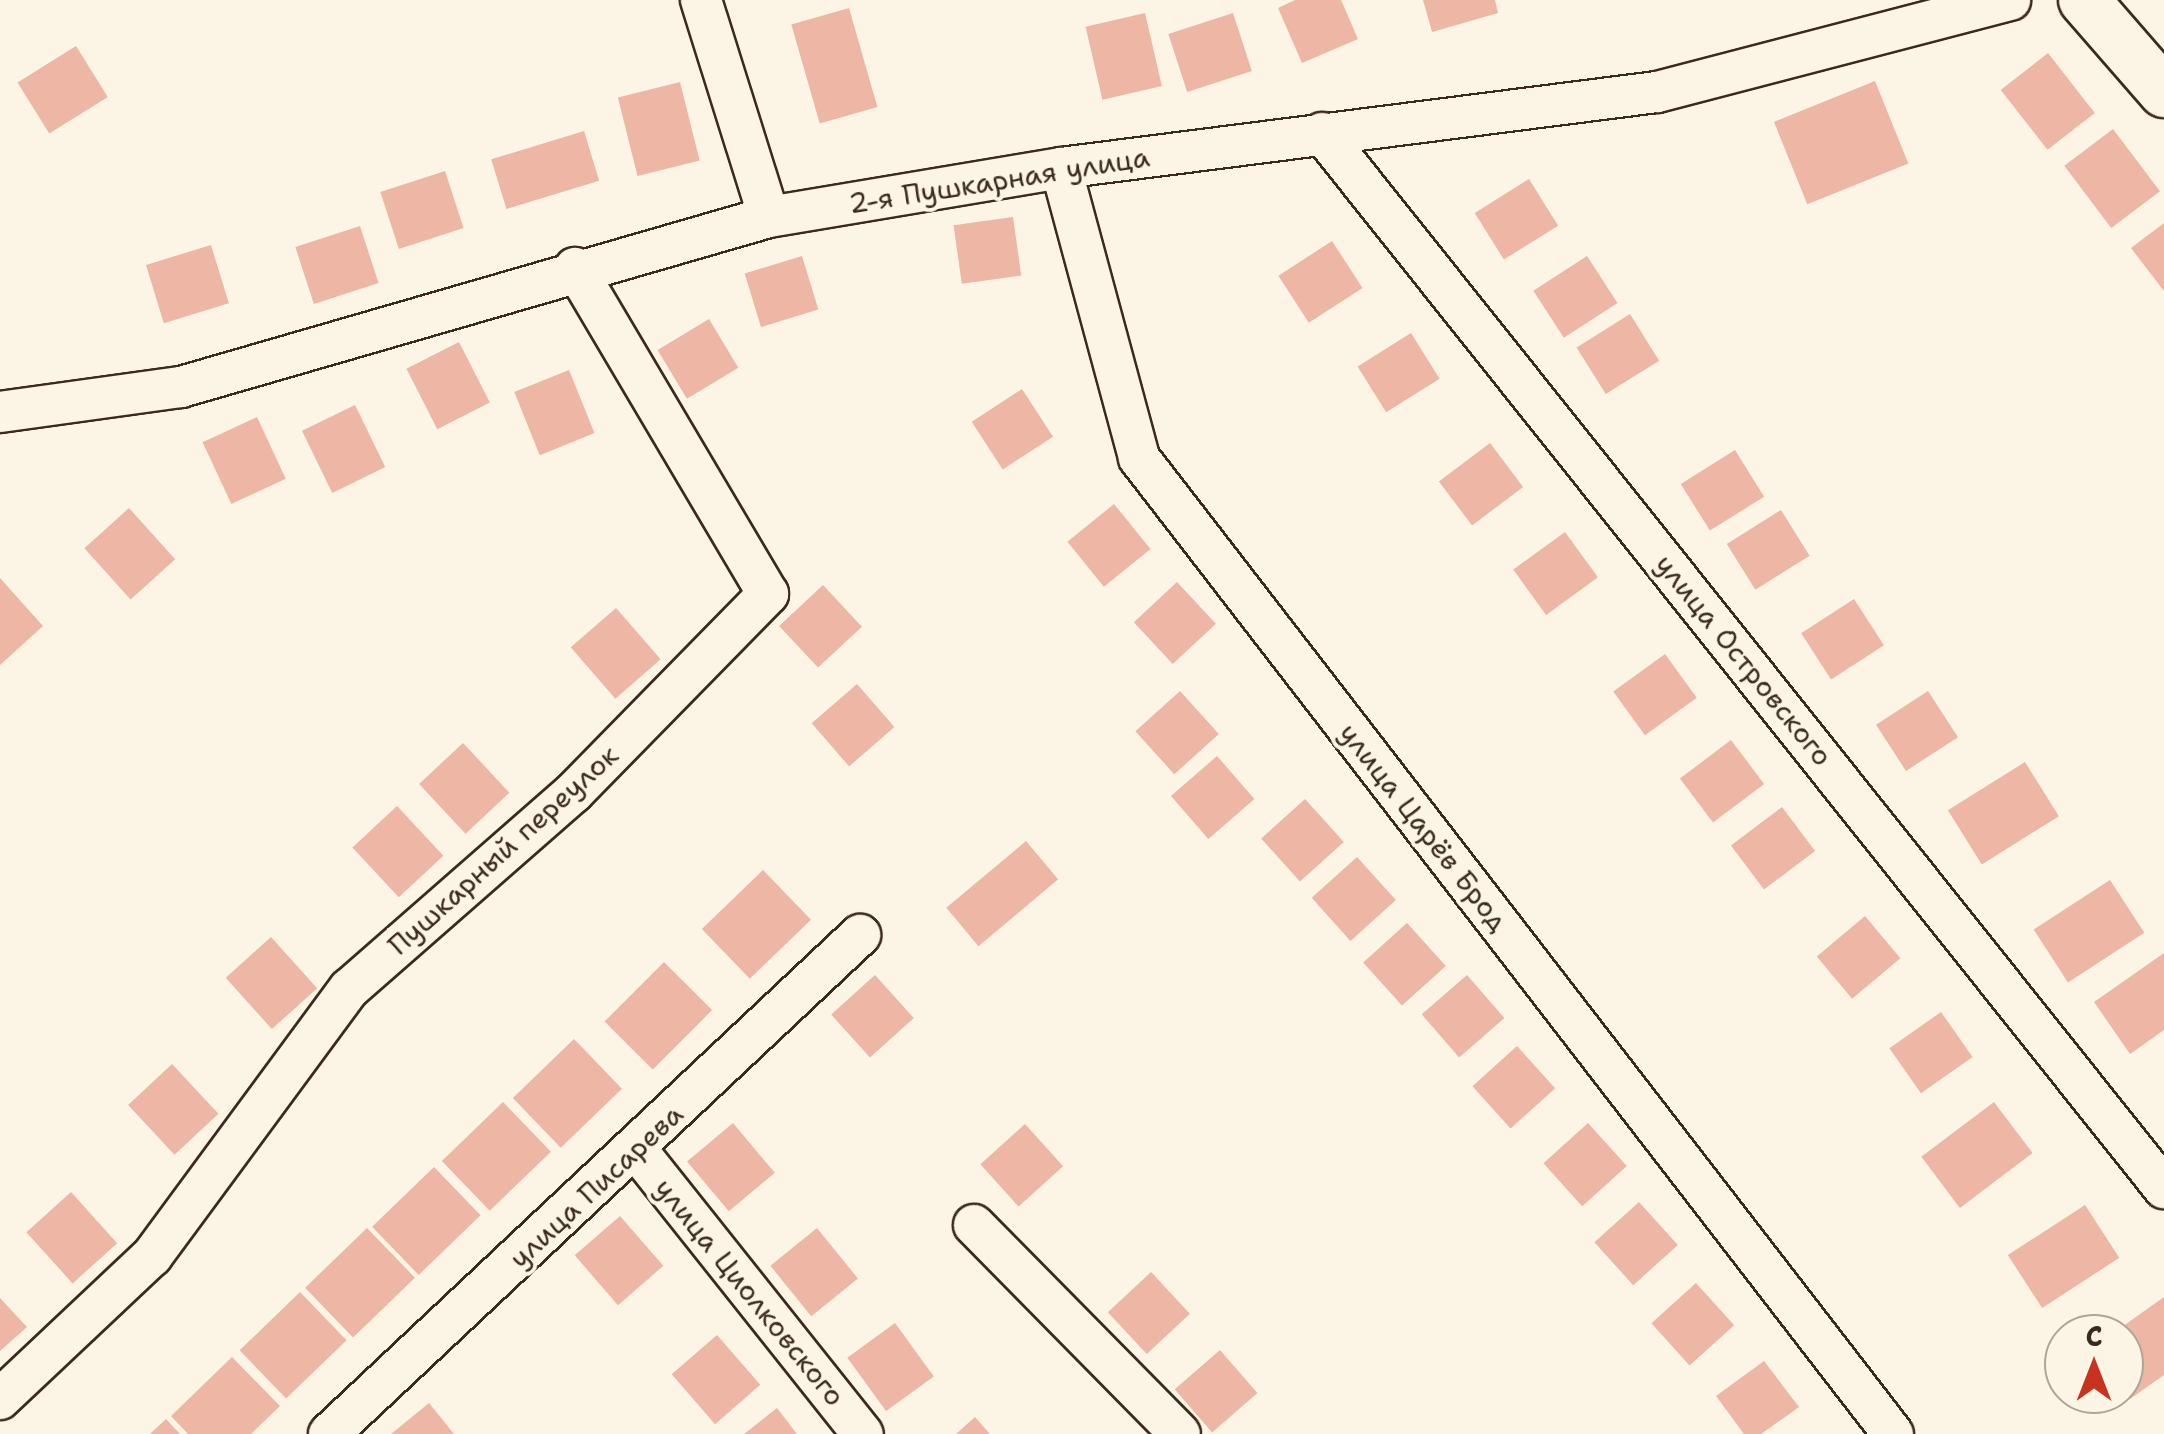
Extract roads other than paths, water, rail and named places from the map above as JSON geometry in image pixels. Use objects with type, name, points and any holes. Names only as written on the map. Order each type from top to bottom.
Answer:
[{"type":"main road","points":[[2084,0],[2164,92]]},
{"type":"street","points":[[701,0],[769,216]]},
{"type":"street","name":"2-я Пушкарная улица","points":[[0,412],[180,387],[575,268],[769,216],[1062,168],[1658,92],[2010,0]]},
{"type":"street","name":"улица Островского","points":[[1322,132],[2156,1162]]},
{"type":"street","name":"улица Царёв Брод","points":[[1062,168],[1139,458],[1893,1434]]},
{"type":"street","name":"Пушкарный переулок","points":[[0,1399],[152,1256],[349,989],[573,793],[768,594],[575,268]]},
{"type":"street","name":"улица Писарева","points":[[329,1434],[860,936]]},
{"type":"street","name":"улица Циолковского","points":[[636,1149],[863,1434]]},
{"type":"street","points":[[974,1224],[1180,1434]]}]
